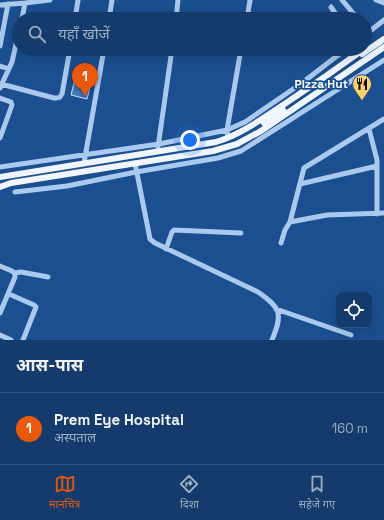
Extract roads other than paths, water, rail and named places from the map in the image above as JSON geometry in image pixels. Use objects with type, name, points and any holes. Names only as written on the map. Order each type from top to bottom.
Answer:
[{"type":"main road","points":[[372,43],[384,34]]},
{"type":"main road","points":[[372,47],[384,39]]},
{"type":"main road","points":[[0,187],[11,183],[213,151],[237,144],[261,130],[384,48]]},
{"type":"main road","points":[[0,177],[158,152],[216,142],[228,138],[237,134],[324,78],[354,56]]},
{"type":"main road","points":[[237,134],[241,135],[245,133],[276,114],[360,56]]},
{"type":"street","points":[[1,3],[25,3],[47,0]]},
{"type":"street","points":[[76,12],[78,0]]},
{"type":"street","points":[[110,12],[112,0]]},
{"type":"street","points":[[177,12],[178,0]]},
{"type":"street","points":[[248,12],[250,0]]},
{"type":"street","points":[[342,0],[352,12]]},
{"type":"street","points":[[376,0],[384,3]]},
{"type":"street","points":[[23,12],[25,3]]},
{"type":"street","points":[[0,46],[8,4]]},
{"type":"street","points":[[331,7],[334,12]]},
{"type":"street","points":[[372,27],[384,20]]},
{"type":"street","points":[[14,56],[1,86],[54,98],[61,97],[69,56]]},
{"type":"street","points":[[84,163],[103,56]]},
{"type":"street","points":[[158,152],[171,56]]},
{"type":"street","points":[[228,138],[227,130],[240,56]]},
{"type":"street","points":[[0,167],[159,144],[227,130],[245,122],[302,83],[337,56]]},
{"type":"street","points":[[15,192],[67,186],[218,158],[241,151],[384,60]]},
{"type":"street","points":[[0,66],[9,69]]},
{"type":"street","points":[[0,98],[11,102],[12,105],[0,138]]},
{"type":"street","points":[[282,243],[285,230],[290,222],[305,167],[384,119]]},
{"type":"street","points":[[369,129],[377,166],[377,214]]},
{"type":"street","points":[[135,164],[149,235],[155,243],[258,292],[272,302],[279,318],[278,326],[272,340]]},
{"type":"street","points":[[300,184],[377,166]]},
{"type":"street","points":[[290,222],[322,215],[384,213]]},
{"type":"street","points":[[166,249],[174,230],[241,233]]},
{"type":"street","points":[[0,266],[14,273],[21,272],[48,277]]},
{"type":"street","points":[[0,313],[15,277],[14,273]]},
{"type":"street","points":[[8,294],[36,307],[23,340]]},
{"type":"street","points":[[276,309],[352,335]]},
{"type":"street","points":[[0,335],[11,340]]},
{"type":"place","name":"Prem Eye Hospital","points":[[85,96]]},
{"type":"place","name":"Pizza Hut","points":[[362,101]]}]
